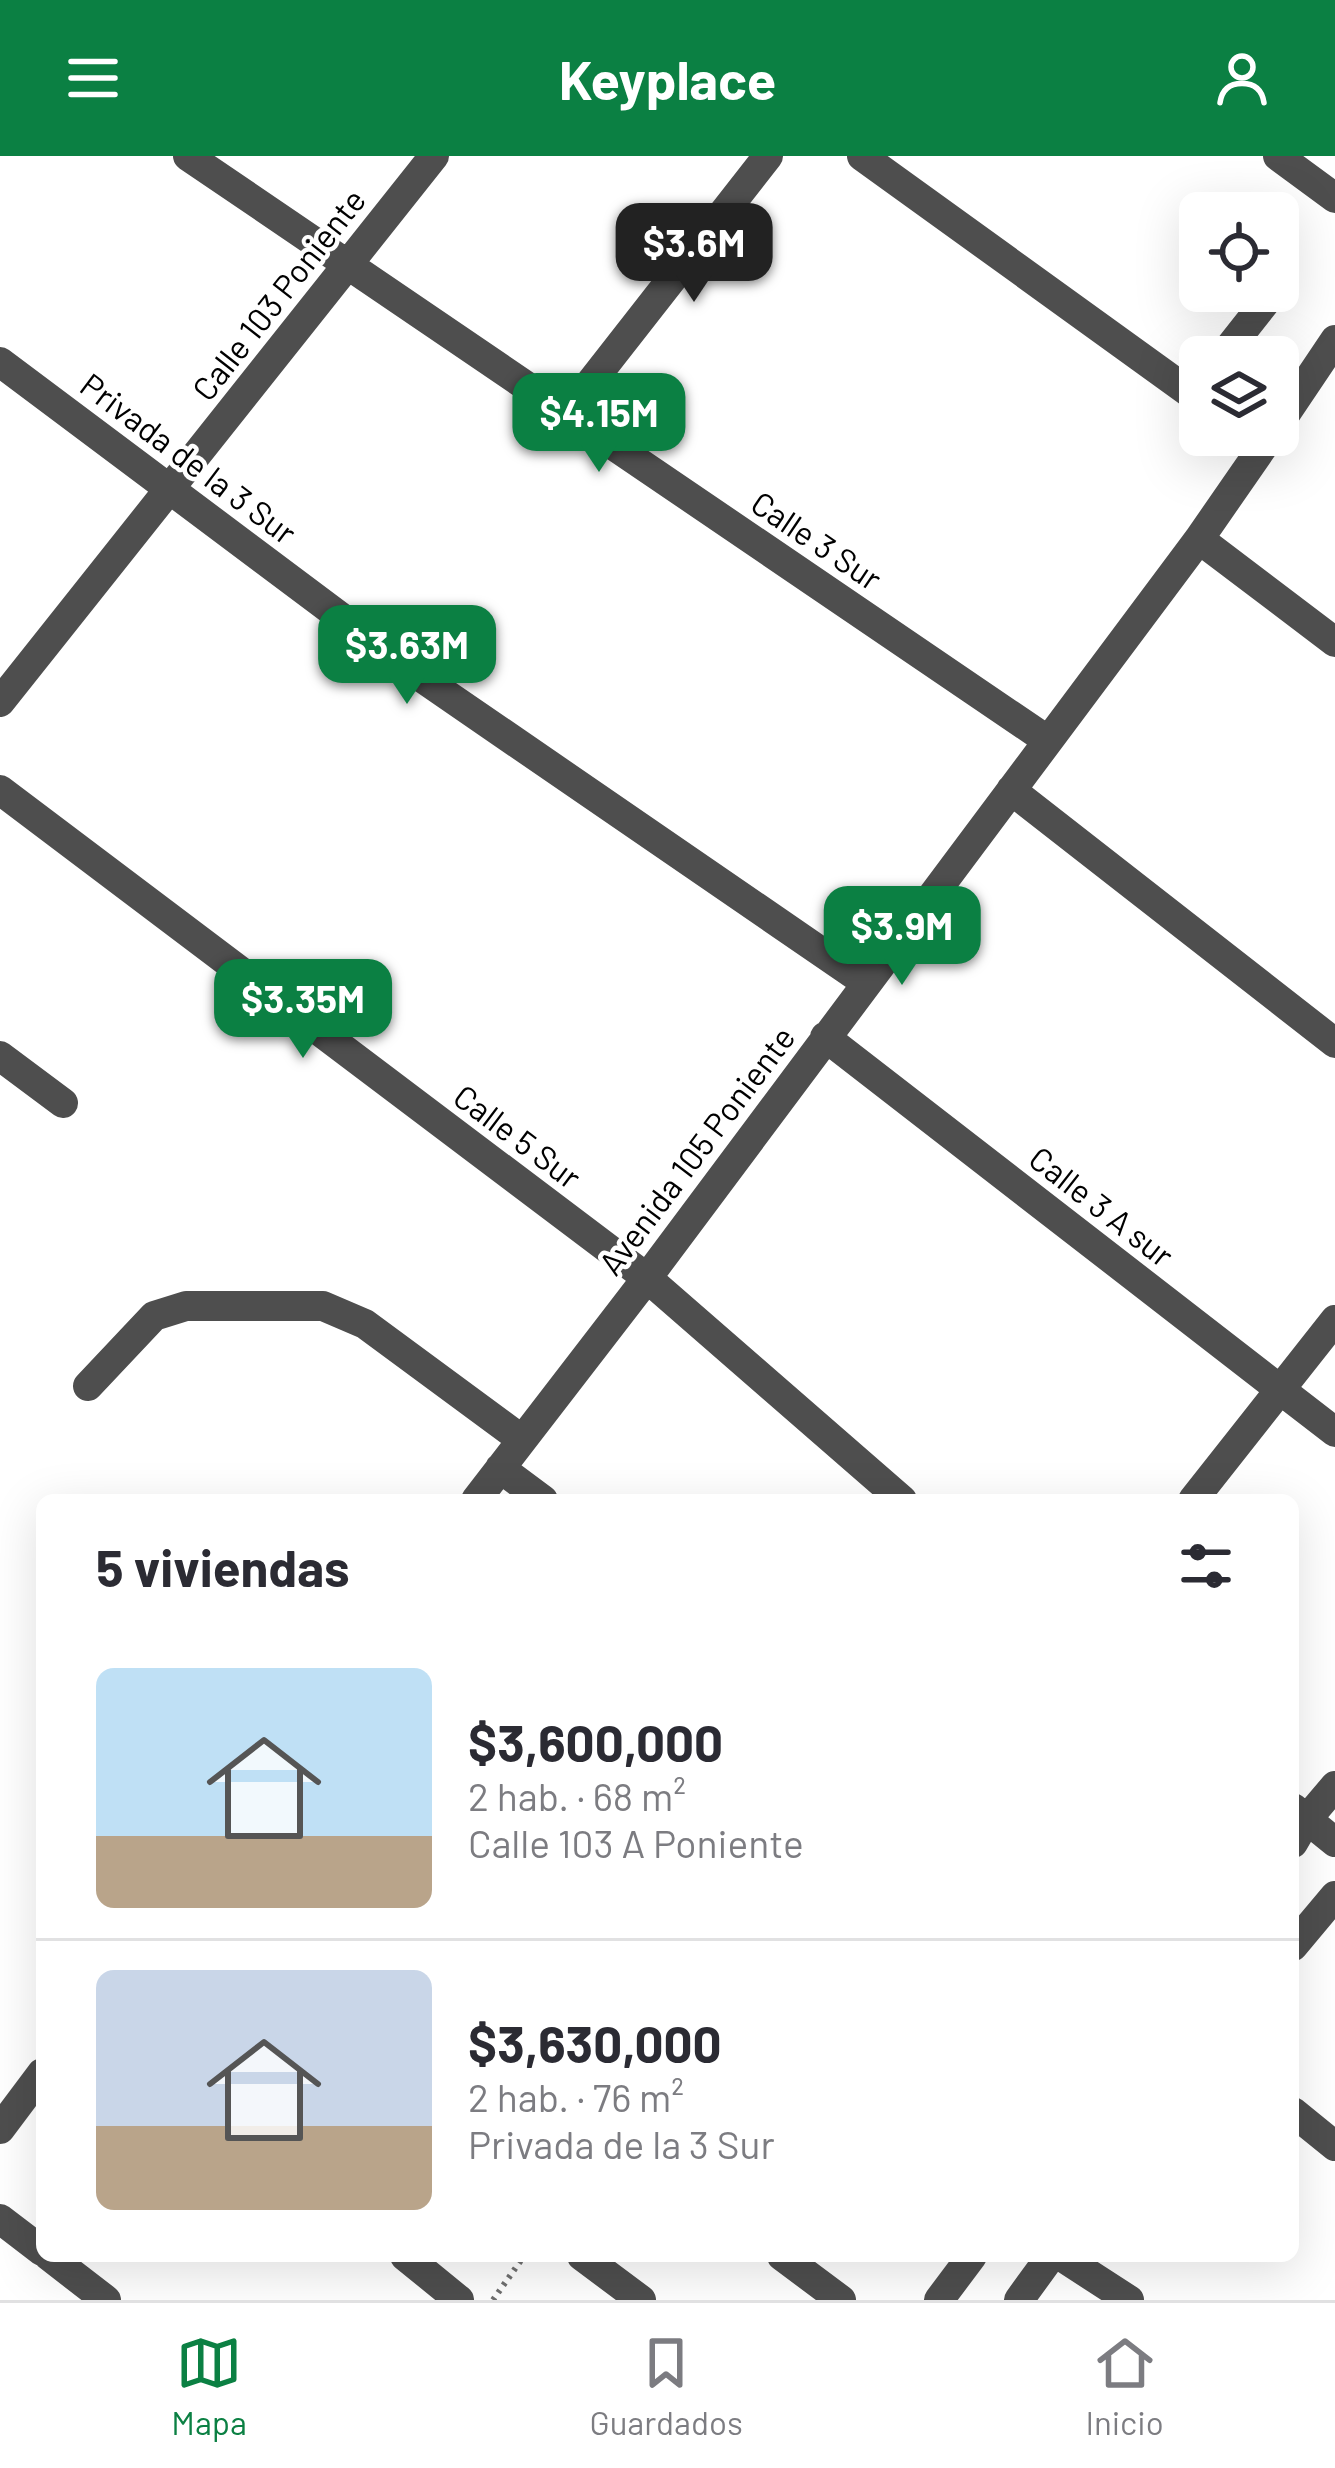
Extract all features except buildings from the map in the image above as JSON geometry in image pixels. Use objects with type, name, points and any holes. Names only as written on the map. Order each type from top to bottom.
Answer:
[{"type":"street","name":"Calle 3 Sur","points":[[188,156],[1047,740]]},
{"type":"street","name":"Calle 103 Poniente","points":[[0,701],[434,156]]},
{"type":"street","points":[[567,413],[768,156]]},
{"type":"street","points":[[862,156],[1179,380]]},
{"type":"street","points":[[1278,156],[1335,198]]},
{"type":"street","points":[[1239,336],[1257,312]]},
{"type":"street","name":"Avenida 105 Poniente","points":[[1299,389],[1335,340]]},
{"type":"street","name":"Privada de la 3 Sur","points":[[0,362],[418,675],[866,982]]},
{"type":"street","name":"Avenida 105 Poniente","points":[[480,1494],[1199,538],[1252,456]]},
{"type":"street","points":[[1199,538],[1335,642]]},
{"type":"street","name":"Calle 5 Sur","points":[[0,790],[647,1278]]},
{"type":"street","points":[[1011,790],[1335,1043]]},
{"type":"street","name":"Calle 3 A sur","points":[[825,1037],[1335,1432]]},
{"type":"street","points":[[0,1056],[63,1103]]},
{"type":"street","points":[[647,1278],[895,1494]]},
{"type":"street","points":[[88,1386],[154,1316],[186,1306],[323,1306],[365,1324],[521,1439]]},
{"type":"street","points":[[1198,1494],[1335,1321]]},
{"type":"street","points":[[500,1468],[535,1494]]},
{"type":"street","points":[[1299,1822],[1335,1786]]},
{"type":"street","points":[[1299,1824],[1335,1842]]},
{"type":"street","points":[[1299,1939],[1335,1896]]},
{"type":"street","points":[[0,2129],[36,2081]]},
{"type":"street","points":[[1299,2117],[1335,2146]]},
{"type":"street","points":[[0,2218],[36,2246]]},
{"type":"street","points":[[57,2262],[106,2300]]},
{"type":"street","points":[[412,2262],[459,2300]]},
{"type":"street","points":[[590,2262],[641,2300]]},
{"type":"street","points":[[790,2262],[841,2300]]},
{"type":"street","points":[[939,2300],[968,2262]]},
{"type":"street","points":[[1018,2300],[1046,2262]]},
{"type":"street","points":[[1070,2262],[1129,2300]]},
{"type":"path","points":[[493,2300],[520,2262]]}]
